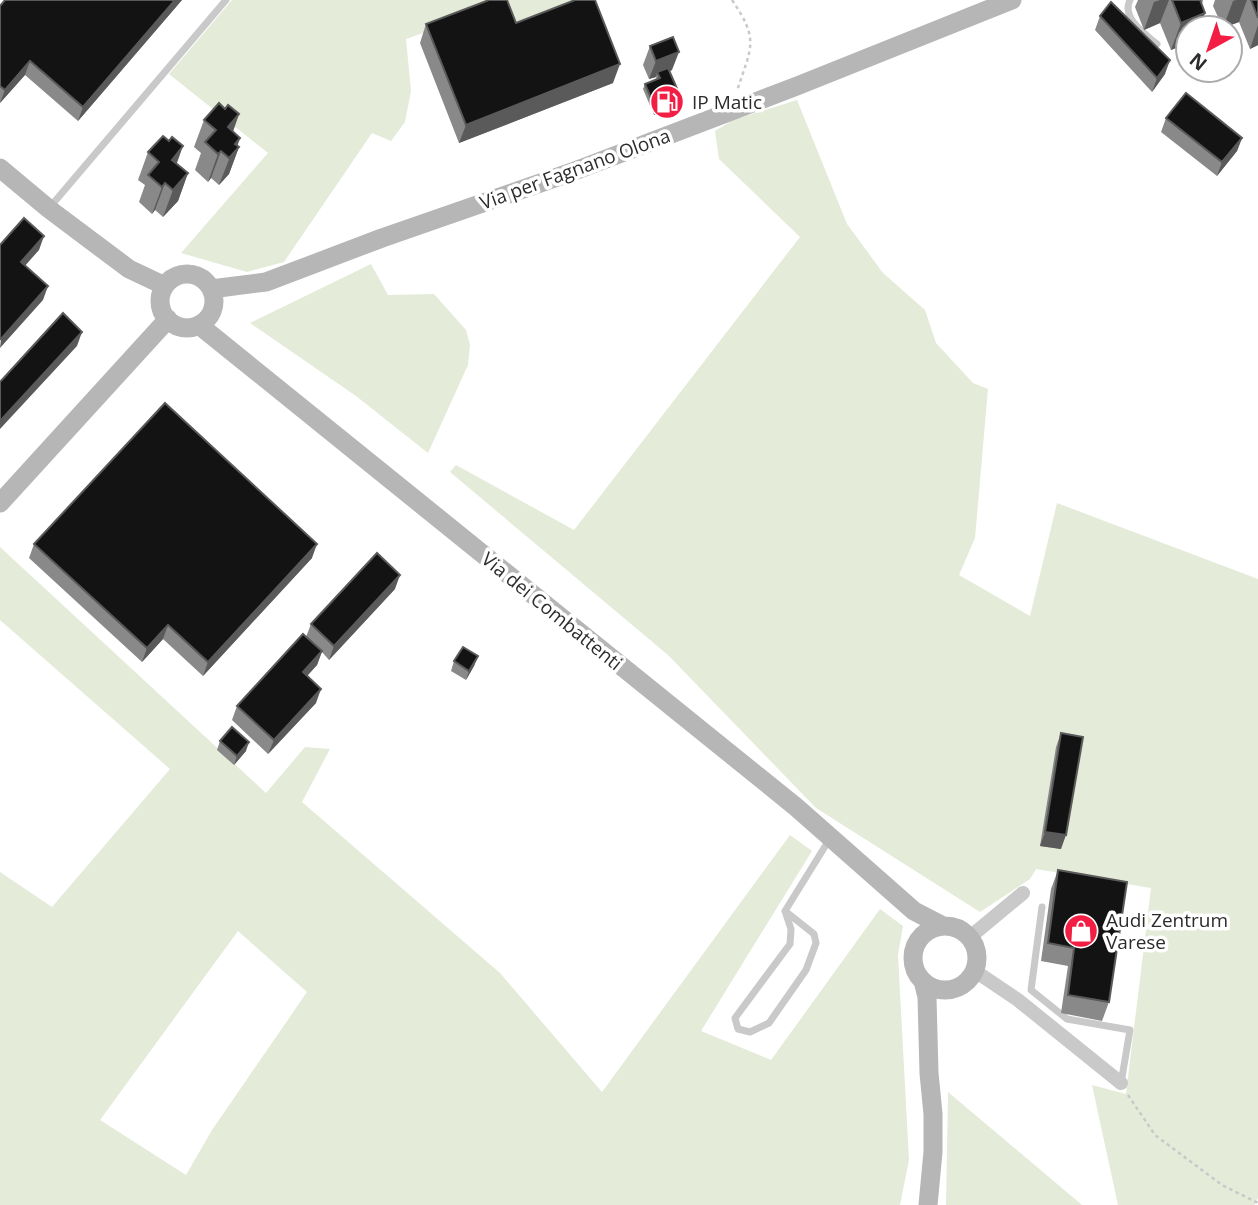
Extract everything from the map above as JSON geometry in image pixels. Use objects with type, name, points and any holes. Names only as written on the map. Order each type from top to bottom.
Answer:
[{"type":"street","name":"Via per Fagnano Olona","points":[[211,289],[266,282],[382,238],[572,172],[1012,0]]},
{"type":"street","points":[[0,168],[129,270],[164,286]]},
{"type":"street","points":[[193,274],[211,289],[214,306],[211,314],[199,325],[182,327],[168,319],[163,312],[160,303],[164,286],[177,276],[193,274]]},
{"type":"street","points":[[0,503],[168,319]]},
{"type":"street","name":"Via dei Combattenti","points":[[199,325],[831,837],[914,911],[943,926],[962,930],[970,937]]},
{"type":"street","points":[[923,981],[934,988],[947,990],[964,985],[975,971],[978,957],[970,937],[1023,893]]},
{"type":"street","name":"Via dei Combattenti","points":[[903,901],[910,914],[918,942],[913,955],[914,962],[927,997],[933,1114],[928,1205]]},
{"type":"street","points":[[918,942],[928,931],[943,926]]},
{"type":"street","points":[[975,971],[1018,1000],[1121,1083]]},
{"type":"street","points":[[929,1026],[933,1011],[953,989]]},
{"type":"lane","points":[[49,209],[226,0]]},
{"type":"lane","points":[[1130,0],[1127,9],[1130,16],[1139,30],[1157,44]]},
{"type":"lane","points":[[785,911],[831,837]]},
{"type":"lane","points":[[1018,1000],[1031,990],[1042,907]]},
{"type":"lane","points":[[785,911],[814,934],[816,943],[806,970],[769,1023],[750,1032],[738,1029],[735,1018],[790,944],[791,929],[785,911]]},
{"type":"lane","points":[[1031,990],[1067,1019],[1130,1030],[1121,1083]]},
{"type":"path","points":[[731,111],[748,59],[751,39],[744,18],[732,0]]},
{"type":"path","points":[[1121,1083],[1155,1135],[1222,1185],[1258,1203]]},
{"type":"green space","points":[[232,0],[591,0],[511,30],[499,6],[406,39],[411,91],[405,122],[391,141],[372,133],[284,262],[247,272],[181,253],[268,153],[169,74]]},
{"type":"green space","points":[[797,100],[847,224],[883,273],[925,310],[936,343],[973,383],[988,389],[975,538],[959,575],[1030,616],[1057,503],[1258,579],[1258,1197],[1255,1205],[1118,1205],[1092,1085],[1126,1094],[1151,888],[1036,869],[1030,879],[980,912],[816,808],[668,655],[450,472],[456,465],[574,530],[800,237],[719,159],[715,131],[733,120]]},
{"type":"green space","points":[[371,264],[388,295],[434,294],[466,330],[470,345],[468,365],[428,453],[356,396],[250,323]]},
{"type":"green space","points":[[0,547],[266,793],[305,747],[330,749],[302,802],[500,973],[602,1092],[790,835],[812,851],[701,1031],[771,1060],[880,909],[903,926],[898,955],[909,1160],[900,1205],[0,1205],[0,872],[52,907],[170,769],[0,620]],"holes":[[[238,931],[307,992],[212,1130],[186,1175],[100,1120]]]},
{"type":"green space","points":[[948,1092],[1082,1205],[946,1205]]},
{"type":"building","points":[[5,0],[175,0],[83,107],[30,61],[5,90],[0,86],[0,6]]},
{"type":"building","points":[[489,0],[507,0],[516,23],[575,0],[595,0],[620,64],[466,125],[426,24]]},
{"type":"building","points":[[1172,0],[1200,0],[1205,13],[1203,14],[1177,14]]},
{"type":"building","points":[[1251,0],[1258,0],[1258,18]]},
{"type":"building","points":[[1111,2],[1170,60],[1157,78],[1100,16]]},
{"type":"building","points":[[673,37],[679,52],[656,61],[650,46]]},
{"type":"building","points":[[668,68],[682,100],[656,110],[645,84],[660,78],[657,72]]},
{"type":"building","points":[[1186,93],[1242,138],[1222,162],[1166,118]]},
{"type":"building","points":[[219,103],[225,109],[228,105],[239,114],[228,127],[240,138],[235,144],[239,147],[229,158],[221,151],[218,154],[205,142],[216,130],[204,120]]},
{"type":"building","points":[[163,136],[169,141],[172,137],[183,146],[172,160],[188,173],[173,190],[165,183],[162,187],[148,175],[159,162],[148,152]]},
{"type":"building","points":[[24,218],[44,236],[21,262],[48,286],[1,339],[0,245]]},
{"type":"building","points":[[63,313],[82,332],[0,421],[0,382]]},
{"type":"building","points":[[165,403],[317,544],[208,662],[168,625],[147,648],[34,544]]},
{"type":"building","points":[[377,553],[400,575],[334,646],[311,624]]},
{"type":"building","points":[[303,634],[322,651],[303,672],[321,689],[274,740],[237,706]]},
{"type":"building","points":[[463,647],[478,656],[469,671],[454,661]]},
{"type":"building","points":[[232,727],[249,742],[237,756],[220,741]]},
{"type":"building","points":[[1061,733],[1083,737],[1066,835],[1045,832]]},
{"type":"building","name":"Audi Zentrum Varese","points":[[1058,870],[1127,882],[1109,1002],[1068,995],[1074,948],[1048,943]]},
{"type":"place","name":"IP Matic","points":[[667,102]]},
{"type":"place","name":"Audi Zentrum Varese","points":[[1081,931]]}]
